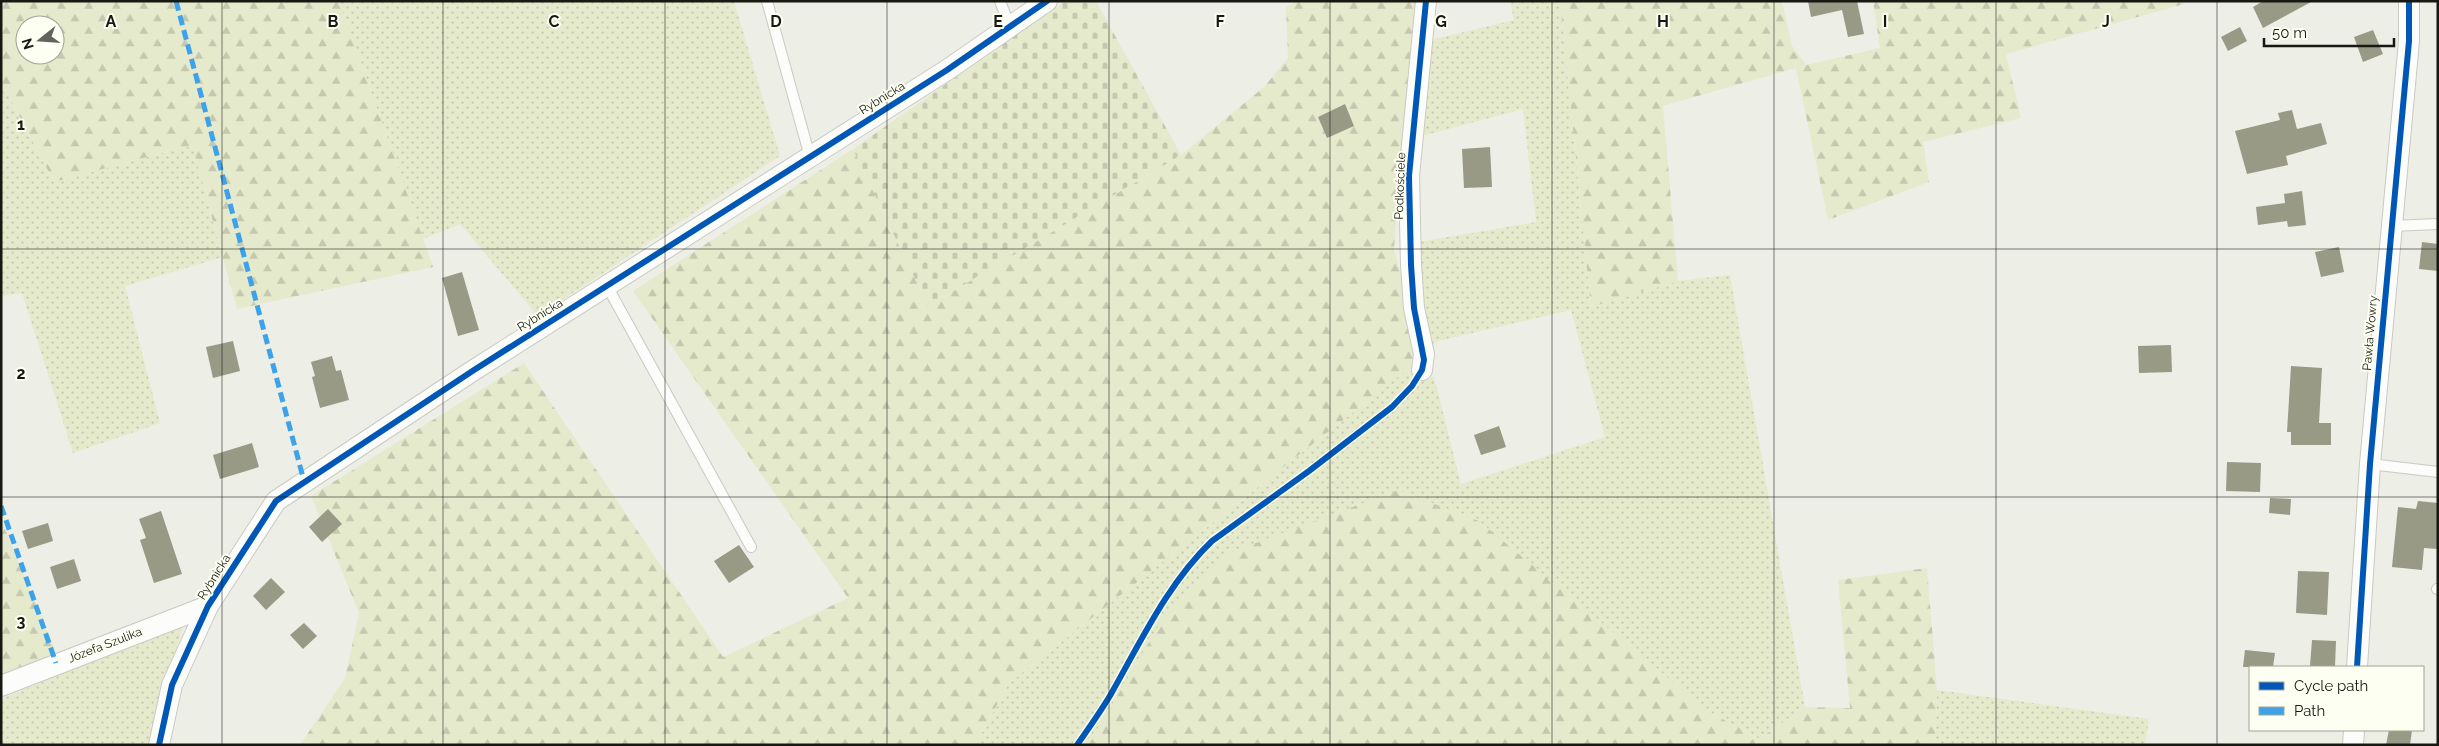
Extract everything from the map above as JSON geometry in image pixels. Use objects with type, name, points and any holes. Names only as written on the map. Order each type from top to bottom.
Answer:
[{"type":"street","name":"Rybnicka","points":[[159,745],[172,685],[208,606],[276,500],[607,286],[947,70],[1047,1]]},
{"type":"street","name":"Podkościele","points":[[1422,370],[1424,354],[1414,308],[1411,265],[1409,176],[1426,1]]},
{"type":"street","name":"Pawła Wowry","points":[[2357,666],[2370,464],[2409,41],[2409,1]]},
{"type":"street","name":"Józefa Szulika","points":[[1,686],[208,606]]},
{"type":"street","points":[[2353,745],[2354,731]]},
{"type":"lane","points":[[767,1],[810,157]]},
{"type":"lane","points":[[1000,1],[1010,27]]},
{"type":"lane","points":[[2391,226],[2438,224]]},
{"type":"lane","points":[[607,286],[752,547]]},
{"type":"lane","points":[[2370,464],[2438,472]]},
{"type":"green space","points":[[1,1],[339,1],[433,267],[237,309],[192,145],[54,182],[1,81]]},
{"type":"green space","points":[[339,1],[734,1],[780,156],[538,316],[460,224],[423,239]]},
{"type":"green space","points":[[1065,1],[1096,1],[1181,155],[928,306],[853,149]]},
{"type":"green space","points":[[1297,1],[1415,1],[1394,249],[1414,326],[1413,365],[1009,683],[975,745],[300,745],[345,678],[359,613],[311,496],[524,363],[723,657],[848,598],[633,291],[853,149],[928,306],[1181,155],[1264,87],[1288,58],[1286,7]]},
{"type":"green space","points":[[1510,1],[1560,1],[1591,307],[1678,281],[1730,275],[1805,707],[1759,739],[1708,711],[1120,691],[1088,745],[975,745],[1009,683],[1413,365],[1425,378],[1434,377],[1461,484],[1605,437],[1571,310],[1434,342],[1434,359],[1428,348],[1413,243],[1536,222],[1523,109],[1422,136],[1427,41],[1514,20]]},
{"type":"green space","points":[[1560,1],[1782,1],[1792,46],[1806,65],[1880,48],[1873,1],[2183,1],[2184,4],[2006,54],[2021,118],[1923,142],[1929,182],[1828,220],[1796,68],[1663,106],[1678,281],[1591,307]]},
{"type":"green space","points":[[1,81],[54,182],[192,145],[223,257],[125,286],[160,423],[73,453],[22,293],[1,296]]},
{"type":"green space","points":[[1398,490],[1479,521],[1708,711],[1759,739],[1805,707],[1850,708],[1838,580],[1927,568],[1937,690],[1935,745],[1088,745],[1170,607],[1224,555]]},
{"type":"green space","points":[[1,520],[57,655],[1,678]]},
{"type":"green space","points":[[184,622],[149,745],[1,745],[1,699]]},
{"type":"green space","points":[[1937,690],[2149,719],[2145,745],[1935,745]]},
{"type":"building","points":[[1808,1],[1857,1],[1864,34],[1848,37],[1842,10],[1811,17]]},
{"type":"building","points":[[2263,1],[2313,1],[2263,28],[2253,7]]},
{"type":"building","points":[[2240,27],[2247,41],[2228,51],[2221,37]]},
{"type":"building","points":[[2373,30],[2383,54],[2363,62],[2354,37]]},
{"type":"building","points":[[1345,104],[1354,126],[1327,138],[1318,117]]},
{"type":"building","points":[[2292,110],[2297,129],[2321,123],[2327,144],[2286,156],[2288,165],[2247,174],[2235,131],[2280,120],[2278,113]]},
{"type":"building","points":[[1490,147],[1492,187],[1464,188],[1462,149]]},
{"type":"building","points":[[2302,191],[2306,225],[2288,227],[2287,221],[2258,225],[2256,207],[2285,203],[2284,194]]},
{"type":"building","points":[[2422,242],[2438,244],[2438,271],[2419,269]]},
{"type":"building","points":[[2339,247],[2344,272],[2321,277],[2315,252]]},
{"type":"building","points":[[462,272],[479,330],[458,336],[442,278]]},
{"type":"building","points":[[233,341],[240,371],[213,378],[206,347]]},
{"type":"building","points":[[2171,345],[2172,372],[2139,373],[2138,346]]},
{"type":"building","points":[[332,356],[336,371],[341,370],[349,400],[320,408],[312,377],[315,376],[311,362]]},
{"type":"building","points":[[2291,366],[2322,368],[2319,423],[2331,423],[2331,445],[2291,445],[2291,432],[2287,432]]},
{"type":"building","points":[[1499,426],[1506,447],[1481,455],[1474,435]]},
{"type":"building","points":[[252,443],[259,467],[220,479],[213,455]]},
{"type":"building","points":[[2227,462],[2261,463],[2260,492],[2226,491]]},
{"type":"building","points":[[2270,498],[2291,499],[2290,515],[2269,513]]},
{"type":"building","points":[[2418,501],[2438,503],[2438,549],[2424,548],[2422,570],[2392,567],[2398,507],[2416,509]]},
{"type":"building","points":[[328,509],[342,524],[322,542],[309,527]]},
{"type":"building","points":[[161,511],[182,574],[154,583],[140,540],[146,538],[139,519]]},
{"type":"building","points":[[48,523],[53,541],[28,549],[22,531]]},
{"type":"building","points":[[739,545],[754,567],[729,583],[714,561]]},
{"type":"building","points":[[74,559],[81,581],[57,589],[50,567]]},
{"type":"building","points":[[2298,571],[2329,572],[2327,615],[2296,613]]},
{"type":"building","points":[[271,578],[285,592],[266,610],[253,596]]},
{"type":"building","points":[[304,623],[317,636],[303,649],[290,635]]},
{"type":"building","points":[[2312,640],[2336,641],[2335,666],[2310,666]]},
{"type":"building","points":[[2245,650],[2275,653],[2273,666],[2243,667]]},
{"type":"building","points":[[2389,731],[2412,731],[2410,745],[2386,745]]},
{"type":"marked path","points":[[176,1],[304,481]]},
{"type":"marked path","points":[[1,506],[56,663]]},
{"type":"cycle path","points":[[159,745],[172,685],[208,606],[276,501],[474,370],[947,70],[1047,1]]},
{"type":"cycle path","points":[[1077,745],[1107,700],[1156,613],[1196,557],[1212,541],[1309,471],[1392,407],[1412,386],[1422,370],[1424,360],[1414,308],[1411,265],[1409,176],[1426,1]]},
{"type":"cycle path","points":[[2357,666],[2370,464],[2409,41],[2409,1]]}]
